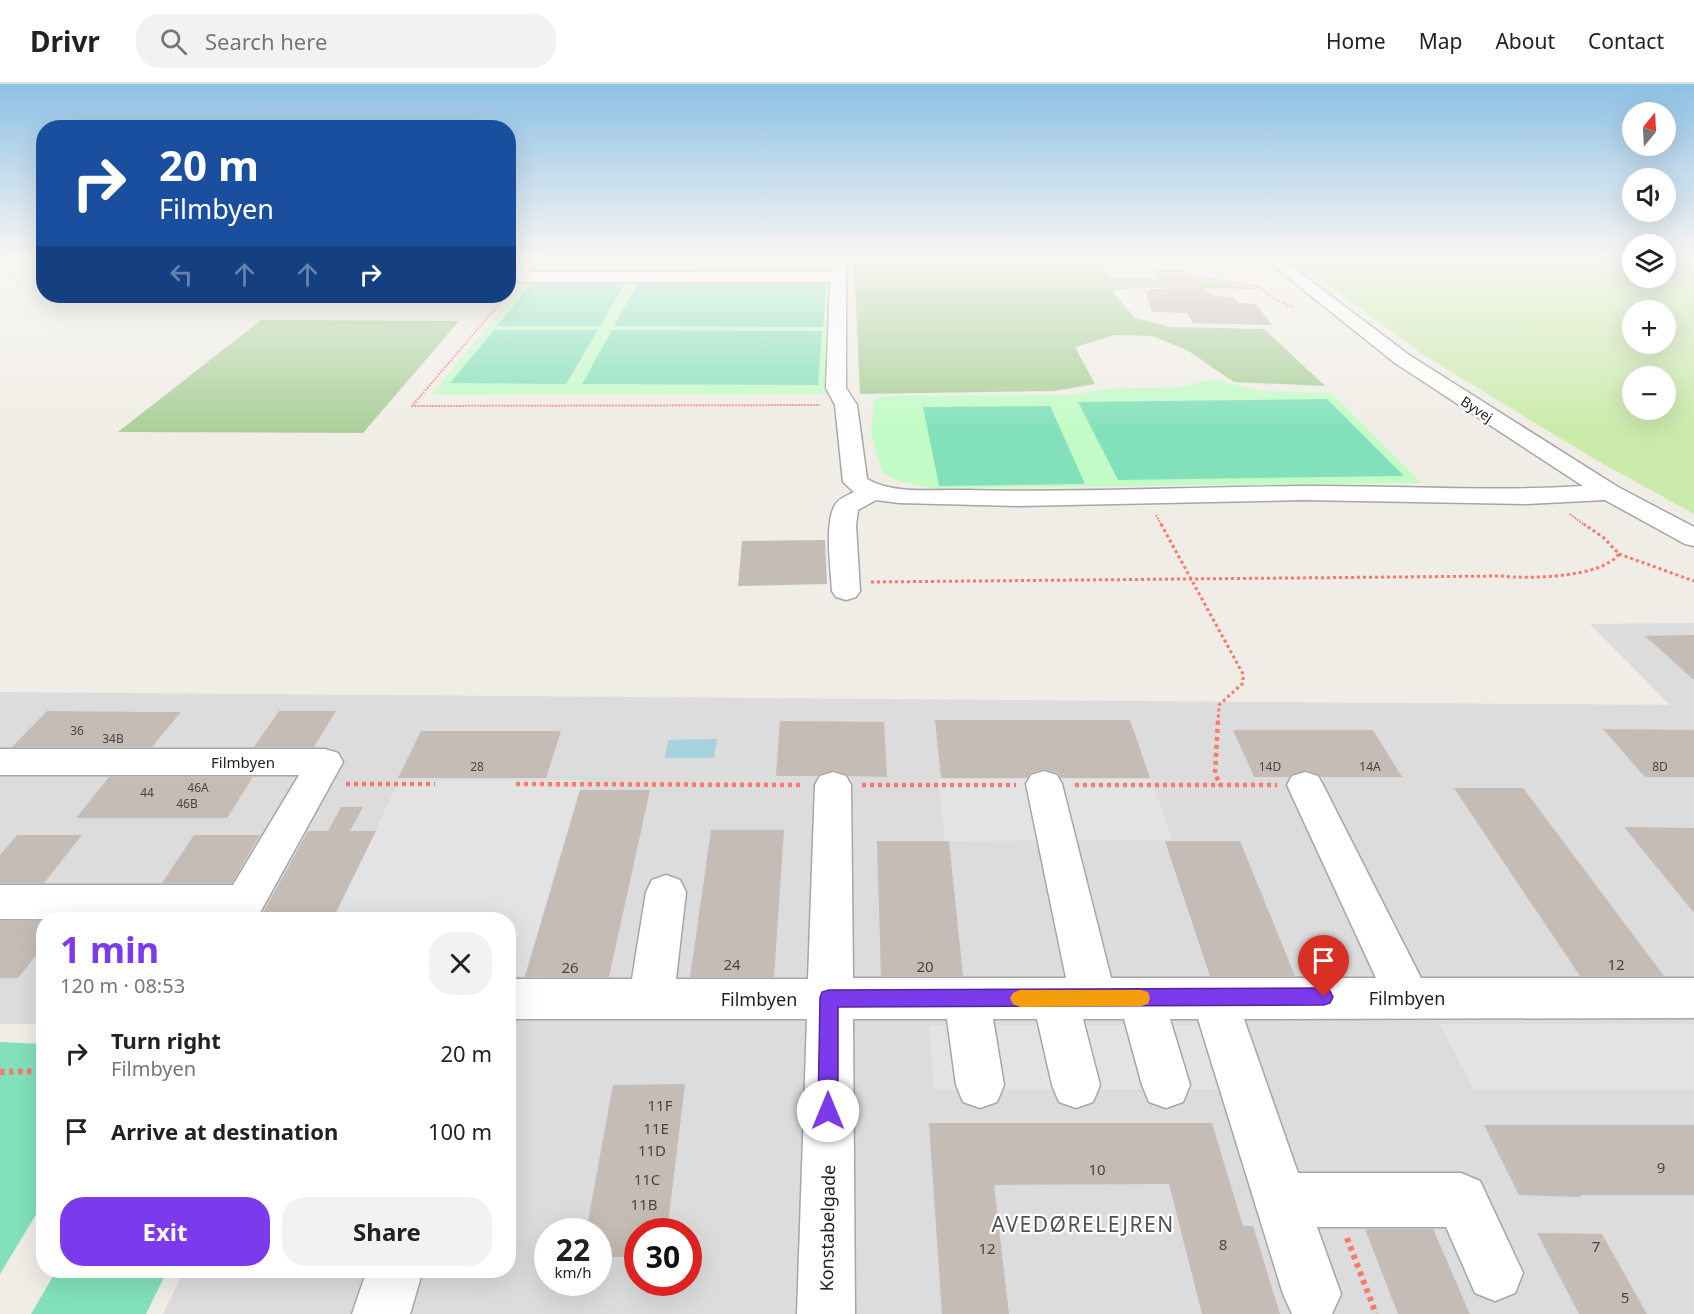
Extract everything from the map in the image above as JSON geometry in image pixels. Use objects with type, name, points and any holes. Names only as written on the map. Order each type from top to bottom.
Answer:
[{"type":"street","points":[[838,316],[836,388],[846,405],[855,482],[872,492],[899,496],[1008,499],[1336,493],[1540,496],[1609,492]]},
{"type":"street","name":"Byvej","points":[[1347,316],[1402,359],[1609,492],[1694,538]]},
{"type":"street","points":[[846,586],[843,525],[846,507],[872,492]]},
{"type":"street","name":"Filmbyen","points":[[0,762],[325,762],[239,910],[0,902]]},
{"type":"street","points":[[1044,784],[1074,998],[1076,1085]]},
{"type":"street","name":"Konstabelgade","points":[[826,1314],[833,785]]},
{"type":"street","points":[[1305,785],[1408,998]]},
{"type":"street","points":[[651,999],[666,892]]},
{"type":"street","points":[[1141,998],[1166,1084]]},
{"type":"street","points":[[1214,998],[1312,1294]]},
{"type":"street","name":"Filmbyen","points":[[516,999],[1694,998]]},
{"type":"street","points":[[967,999],[980,1084]]},
{"type":"street","points":[[1281,1200],[1461,1200],[1495,1273]]},
{"type":"street","points":[[381,1314],[392,1278]]},
{"type":"path","points":[[489,316],[412,406],[846,405]]},
{"type":"path","points":[[1145,496],[1243,674],[1243,683],[1219,705],[1215,773],[1220,784]]},
{"type":"path","points":[[1540,496],[1584,523],[1604,538],[1619,554],[1694,581]]},
{"type":"path","points":[[846,586],[1192,579],[1501,576],[1528,579],[1594,569],[1613,562],[1619,554]]},
{"type":"path","points":[[313,784],[435,784]]},
{"type":"path","points":[[516,784],[1305,785]]},
{"type":"path","points":[[0,1072],[36,1071]]},
{"type":"path","points":[[1334,1200],[1376,1314]]},
{"type":"shaded area","points":[[1694,623],[1694,1314],[163,1314],[181,1278],[516,1278],[516,912],[36,912],[36,1024],[0,1024],[0,692],[1670,705],[1590,624]]},
{"type":"shaded area","points":[[938,779],[1151,779],[1172,840],[945,841]]},
{"type":"shaded area","points":[[399,780],[583,780],[524,976],[516,976],[516,912],[338,912]]},
{"type":"shaded area","points":[[1440,1024],[1694,1024],[1694,1090],[1474,1090]]},
{"type":"shaded area","points":[[929,1025],[1199,1025],[1219,1089],[934,1090]]},
{"type":"green space","points":[[496,316],[830,316],[827,394],[431,395]]},
{"type":"green space","points":[[505,316],[606,316],[600,326],[497,326]]},
{"type":"green space","points":[[619,316],[824,316],[823,327],[614,326]]},
{"type":"green space","points":[[857,316],[1134,316],[1170,327],[1264,329],[1325,386],[1234,382],[1187,350],[1152,336],[1115,335],[1075,347],[1095,384],[1054,391],[860,394]]},
{"type":"green space","points":[[1371,316],[1622,316],[1622,354],[1676,354],[1676,316],[1694,316],[1694,514],[1591,457],[1422,354]]},
{"type":"green space","points":[[261,320],[459,321],[363,433],[118,432]]},
{"type":"green space","points":[[494,330],[598,330],[566,384],[450,383]]},
{"type":"green space","points":[[612,330],[822,331],[818,385],[582,384]]},
{"type":"green space","points":[[1212,379],[1262,391],[1331,393],[1421,483],[931,488],[898,481],[882,472],[871,433],[874,399],[884,396],[1071,395],[1106,389],[1181,387]]},
{"type":"green space","points":[[1327,399],[1404,476],[1118,480],[1078,402]]},
{"type":"green space","points":[[1050,406],[1085,484],[939,486],[923,407]]},
{"type":"green space","points":[[0,1042],[36,1044],[36,1215],[0,1274]]},
{"type":"green space","points":[[52,1278],[164,1278],[146,1314],[31,1314]]},
{"type":"water","points":[[717,739],[714,758],[665,758],[668,740]]},
{"type":"building","points":[[1189,316],[1265,316],[1272,325],[1193,323]]},
{"type":"building","points":[[825,540],[827,584],[738,586],[742,541]]},
{"type":"building","points":[[1694,635],[1694,680],[1645,636]]},
{"type":"building","points":[[47,711],[181,712],[152,747],[12,747]]},
{"type":"building","points":[[279,711],[336,711],[314,747],[254,747]]},
{"type":"building","points":[[935,720],[1130,720],[1150,778],[1061,778],[1058,773],[1045,769],[1030,773],[1027,778],[941,778]]},
{"type":"building","points":[[780,721],[884,722],[887,777],[849,776],[834,770],[817,776],[776,776]]},
{"type":"building","points":[[1603,729],[1694,730],[1694,777],[1645,777]]},
{"type":"building","points":[[1233,730],[1373,730],[1402,777],[1321,777],[1306,770],[1289,777],[1254,777]]},
{"type":"building","points":[[421,731],[561,731],[546,778],[398,778]]},
{"type":"building","points":[[109,777],[253,777],[227,818],[76,818]]},
{"type":"building","points":[[1454,788],[1523,788],[1664,976],[1580,976]]},
{"type":"building","points":[[580,790],[650,790],[609,977],[525,977]]},
{"type":"building","points":[[341,807],[363,807],[350,831],[376,831],[336,912],[263,912],[308,831],[328,831]]},
{"type":"building","points":[[1624,827],[1694,828],[1694,913]]},
{"type":"building","points":[[711,830],[784,830],[774,977],[690,977]]},
{"type":"building","points":[[17,835],[82,835],[44,883],[0,883],[0,855]]},
{"type":"building","points":[[194,835],[260,835],[232,883],[162,883]]},
{"type":"building","points":[[877,841],[949,841],[963,976],[881,976]]},
{"type":"building","points":[[1165,841],[1240,841],[1295,976],[1210,976]]},
{"type":"building","points":[[0,921],[36,921],[36,955],[18,978],[0,978]]},
{"type":"building","points":[[685,1084],[669,1218],[624,1218],[624,1257],[612,1257],[612,1218],[589,1218],[613,1085]]},
{"type":"building","points":[[929,1123],[1212,1123],[1243,1226],[1253,1226],[1280,1314],[1202,1314],[1169,1184],[994,1185],[1009,1314],[942,1314]]},
{"type":"building","points":[[1484,1125],[1694,1125],[1694,1195],[1580,1195],[1581,1197],[1519,1195]]},
{"type":"building","points":[[1365,1229],[1433,1229],[1470,1314],[1398,1314]]},
{"type":"building","points":[[1537,1233],[1602,1234],[1647,1314],[1579,1314]]},
{"type":"slow traffic","points":[[1020,998],[1141,998]]},
{"type":"district","name":"AVEDØRELEJREN","points":[[1083,1224]]},
{"type":"route","points":[[828,1111],[829,998],[1324,997]]}]
